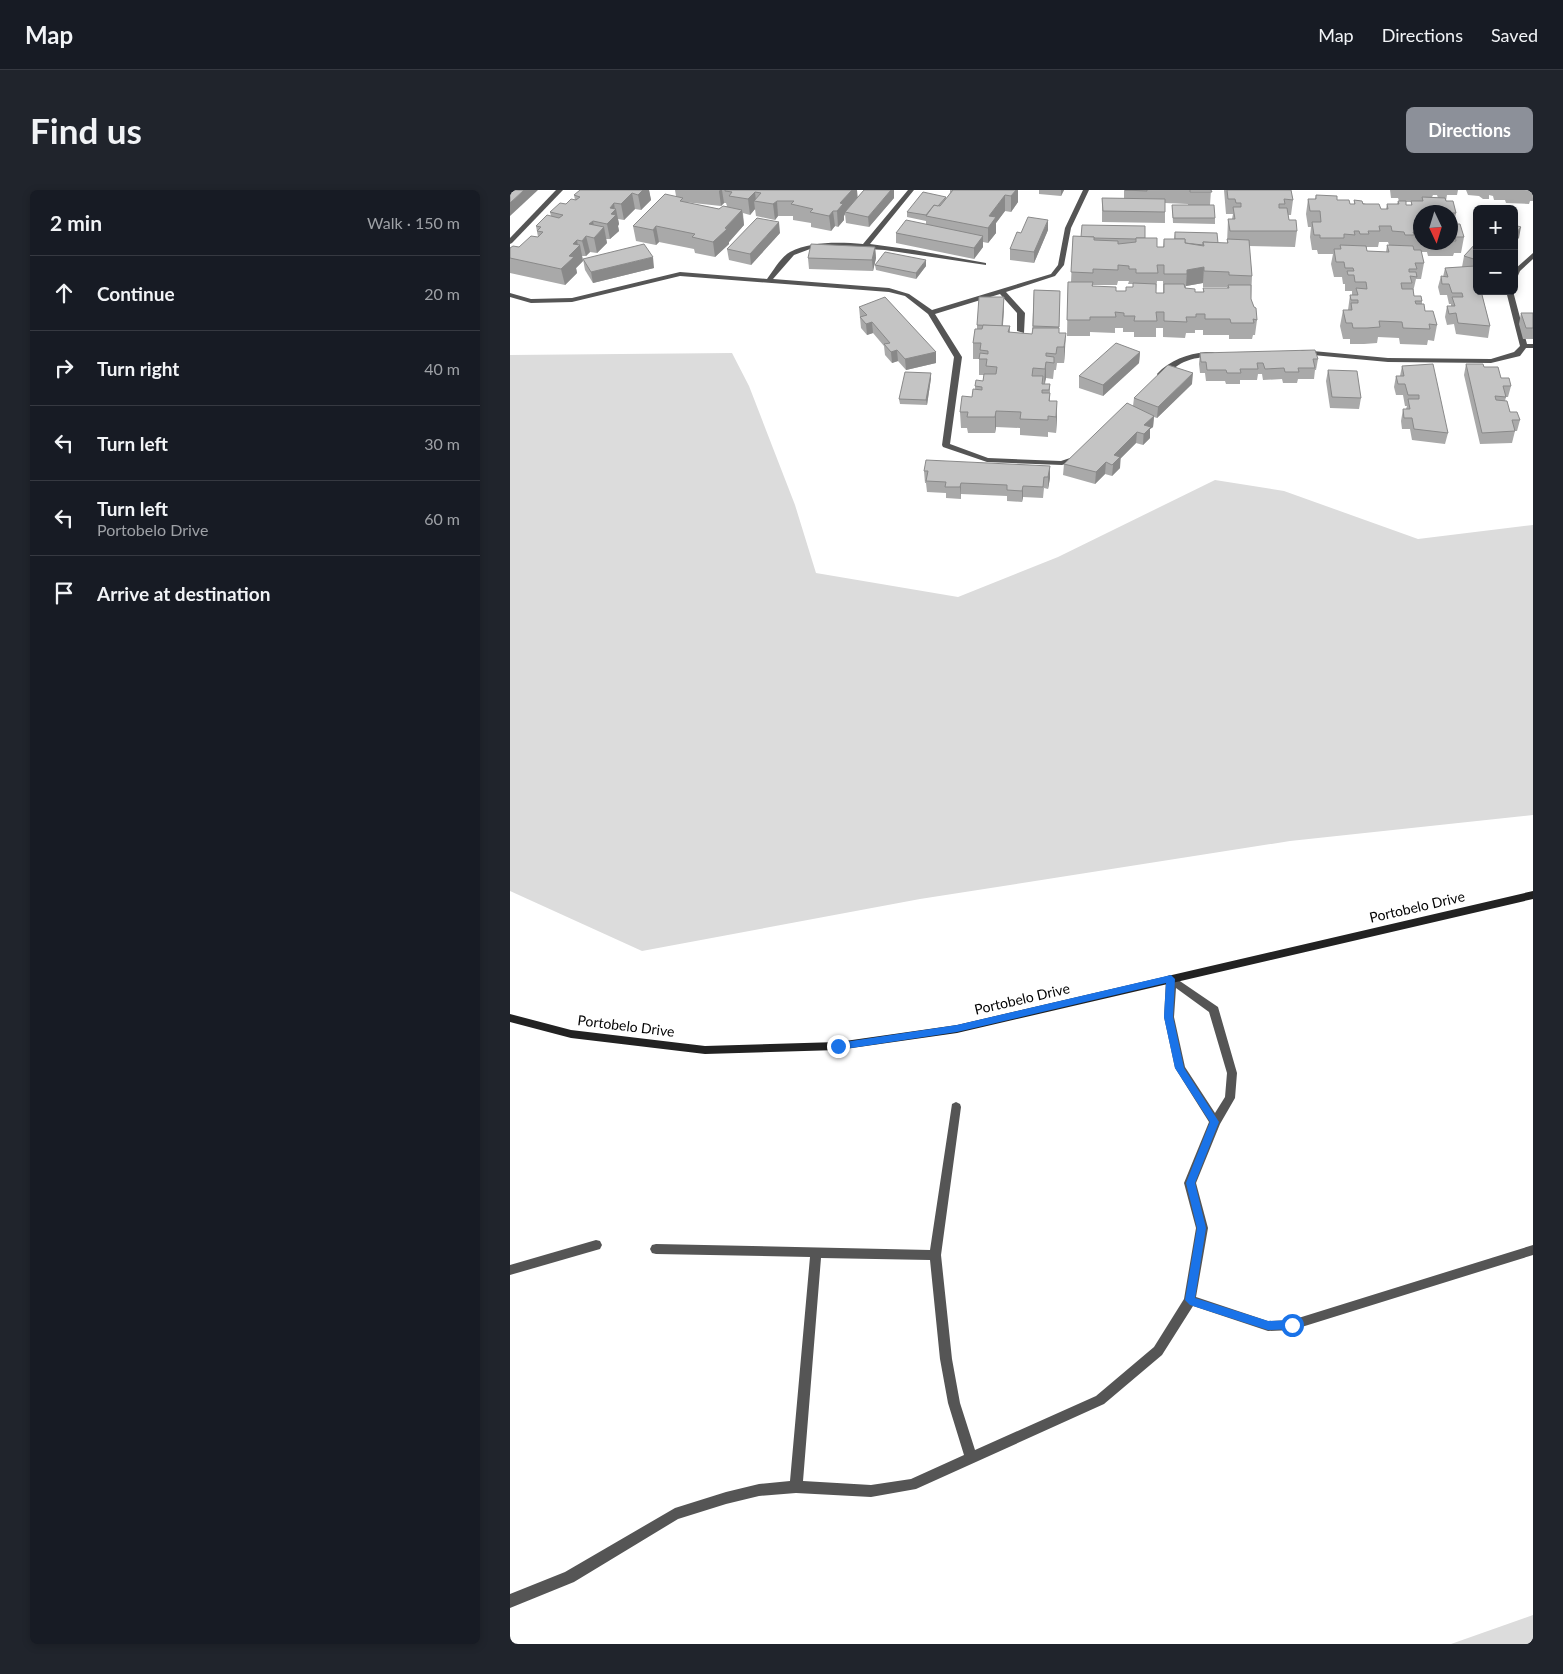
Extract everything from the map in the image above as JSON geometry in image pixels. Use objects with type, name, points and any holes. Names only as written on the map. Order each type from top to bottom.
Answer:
[{"type":"street","points":[[510,242],[560,190]]},
{"type":"street","points":[[866,245],[912,190]]},
{"type":"street","points":[[932,313],[1053,275],[1062,265],[1068,228],[1086,190]]},
{"type":"street","points":[[769,280],[793,254],[813,247],[866,245],[984,264]]},
{"type":"street","points":[[1518,269],[1533,255]]},
{"type":"street","points":[[510,295],[531,300],[572,300],[680,274],[889,290],[907,295],[932,313],[958,357],[946,445],[987,460],[1062,462],[1081,457],[1088,450]]},
{"type":"street","points":[[1002,291],[1020,314],[1021,331]]},
{"type":"street","points":[[1511,295],[1524,346]]},
{"type":"street","points":[[1297,352],[1388,360],[1491,362],[1517,354],[1524,346],[1533,346]]},
{"type":"street","points":[[1156,379],[1169,365],[1196,354],[1224,354]]},
{"type":"street","name":"Portobelo Drive","points":[[510,1018],[571,1034],[705,1050],[838,1046],[957,1028],[1533,894]]},
{"type":"street","points":[[1171,979],[1169,1017],[1180,1068],[1215,1122]]},
{"type":"street","points":[[510,1602],[569,1577],[675,1514],[759,1490],[796,1487],[871,1491],[912,1485],[1100,1400],[1158,1351],[1190,1300],[1202,1228],[1190,1183],[1215,1122],[1230,1098],[1232,1072],[1214,1010],[1171,979]]},
{"type":"street","points":[[956,1107],[935,1255],[946,1359],[954,1403],[971,1459]]},
{"type":"street","points":[[510,1270],[596,1245]]},
{"type":"street","points":[[656,1249],[935,1255]]},
{"type":"street","points":[[1190,1300],[1268,1326],[1292,1325],[1533,1250]]},
{"type":"street","points":[[796,1487],[816,1252]]},
{"type":"shaded area","points":[[732,353],[749,386],[795,505],[816,573],[958,597],[1058,557],[1215,480],[1284,491],[1418,539],[1533,525],[1533,815],[1290,841],[920,899],[642,951],[510,891],[510,355]]},
{"type":"shaded area","points":[[1533,1615],[1533,1644],[1451,1644]]},
{"type":"building","points":[[510,190],[524,190],[510,203]]},
{"type":"building","points":[[580,190],[643,190],[638,195],[632,193],[621,204],[614,203],[610,208],[616,209],[611,214],[616,215],[607,224],[593,221],[589,224],[604,227],[594,238],[586,236],[582,241],[577,240],[573,244],[580,245],[569,256],[574,257],[561,269],[510,258],[510,248],[513,246],[519,247],[531,236],[538,237],[543,232],[537,231],[541,227],[536,226],[547,215],[559,218],[563,215],[550,212],[560,203],[566,204],[571,199],[576,200],[580,197],[574,195]]},
{"type":"building","points":[[725,190],[852,190],[840,203],[843,204],[837,211],[833,211],[829,216],[810,212],[813,209],[791,204],[794,201],[777,201],[773,204],[754,201],[761,193],[755,192],[748,199],[729,196],[732,192]]},
{"type":"building","points":[[864,190],[891,190],[868,217],[845,212]]},
{"type":"building","points":[[953,190],[1016,190],[1011,196],[1005,195],[989,216],[996,217],[988,228],[926,216],[934,205],[940,206]]},
{"type":"building","points":[[1190,190],[1211,190],[1212,192],[1190,192]]},
{"type":"building","points":[[1227,190],[1291,190],[1293,200],[1284,199],[1285,204],[1279,204],[1279,208],[1287,208],[1289,220],[1296,220],[1297,231],[1230,231],[1228,219],[1235,219],[1233,207],[1241,207],[1241,203],[1236,203],[1235,199],[1228,199]]},
{"type":"building","points":[[923,192],[946,197],[938,206],[934,205],[926,215],[907,212]]},
{"type":"building","points":[[665,194],[683,198],[680,201],[719,209],[723,206],[742,210],[725,228],[727,229],[713,242],[692,237],[695,234],[656,226],[653,230],[633,226]]},
{"type":"building","points":[[1316,195],[1337,196],[1337,200],[1349,200],[1350,204],[1355,204],[1354,200],[1362,201],[1363,204],[1379,204],[1381,209],[1388,209],[1387,204],[1399,204],[1398,201],[1406,201],[1406,205],[1412,205],[1411,201],[1423,201],[1422,197],[1445,198],[1446,201],[1453,201],[1454,205],[1413,205],[1413,235],[1392,231],[1391,226],[1379,226],[1380,231],[1368,231],[1369,234],[1360,234],[1359,231],[1354,231],[1355,235],[1344,234],[1344,238],[1320,238],[1320,235],[1314,235],[1312,222],[1321,222],[1320,211],[1310,211],[1308,199],[1316,199]]},
{"type":"building","points":[[1102,198],[1165,199],[1165,212],[1103,211]]},
{"type":"building","points":[[1172,205],[1214,205],[1215,218],[1173,218]]},
{"type":"building","points":[[1028,217],[1048,220],[1034,252],[1010,249],[1017,232],[1021,233]]},
{"type":"building","points":[[757,218],[779,222],[750,254],[727,249]]},
{"type":"building","points":[[906,220],[983,236],[974,248],[896,233]]},
{"type":"building","points":[[1458,224],[1460,224],[1464,237],[1458,237]]},
{"type":"building","points":[[1082,225],[1145,226],[1145,238],[1081,237]]},
{"type":"building","points":[[1175,232],[1217,233],[1218,243],[1203,242],[1203,245],[1185,243],[1185,239],[1175,239]]},
{"type":"building","points":[[1073,236],[1094,237],[1094,240],[1118,241],[1118,244],[1136,242],[1136,238],[1157,238],[1157,247],[1164,247],[1164,239],[1185,239],[1185,243],[1204,246],[1203,242],[1228,243],[1227,239],[1249,240],[1252,276],[1229,275],[1229,272],[1204,271],[1204,267],[1187,270],[1187,274],[1164,274],[1164,265],[1157,265],[1158,273],[1136,273],[1136,269],[1129,269],[1129,266],[1118,265],[1118,270],[1093,269],[1093,273],[1071,272]]},
{"type":"building","points":[[644,244],[653,257],[591,272],[583,259]]},
{"type":"building","points":[[811,244],[875,247],[872,260],[808,258]]},
{"type":"building","points":[[1340,245],[1366,246],[1367,251],[1389,252],[1387,245],[1413,246],[1413,250],[1421,250],[1424,263],[1415,263],[1417,269],[1409,269],[1409,272],[1416,272],[1417,277],[1410,276],[1412,283],[1401,283],[1402,289],[1413,289],[1414,296],[1421,296],[1422,301],[1415,301],[1416,304],[1424,304],[1425,311],[1433,311],[1437,325],[1429,324],[1430,329],[1403,328],[1402,322],[1379,321],[1380,327],[1353,328],[1352,323],[1346,323],[1343,310],[1352,310],[1351,303],[1358,303],[1358,300],[1351,300],[1350,295],[1358,295],[1356,288],[1367,289],[1366,282],[1355,282],[1354,275],[1348,275],[1347,271],[1354,271],[1353,268],[1345,268],[1344,262],[1336,262],[1334,249],[1341,249]]},
{"type":"building","points":[[1473,246],[1473,259],[1464,256]]},
{"type":"building","points":[[885,252],[926,260],[916,273],[875,265]]},
{"type":"building","points":[[1473,266],[1473,295],[1482,295],[1490,326],[1458,323],[1456,313],[1449,314],[1447,306],[1455,306],[1452,297],[1463,297],[1462,293],[1452,293],[1449,284],[1442,284],[1441,276],[1448,277],[1445,268]]},
{"type":"building","points":[[1068,282],[1093,282],[1092,286],[1116,287],[1116,291],[1126,291],[1126,287],[1133,287],[1133,283],[1156,284],[1156,293],[1164,293],[1164,284],[1184,284],[1185,288],[1195,289],[1195,292],[1204,292],[1203,288],[1229,288],[1228,285],[1251,285],[1251,299],[1256,308],[1257,320],[1253,319],[1254,323],[1231,323],[1230,319],[1205,319],[1205,314],[1196,314],[1196,317],[1186,317],[1187,322],[1164,321],[1164,312],[1156,312],[1157,321],[1134,321],[1135,316],[1124,316],[1124,313],[1115,312],[1116,317],[1090,317],[1090,320],[1067,320]]},
{"type":"building","points":[[1034,290],[1060,291],[1059,327],[1033,326]]},
{"type":"building","points":[[885,297],[936,352],[905,359],[897,350],[891,352],[884,344],[890,343],[872,322],[866,324],[860,317],[867,315],[859,307]]},
{"type":"building","points":[[979,297],[1004,297],[1002,326],[977,325]]},
{"type":"building","points":[[1521,313],[1533,313],[1533,328],[1526,328]]},
{"type":"building","points":[[983,325],[1010,326],[1008,332],[1032,334],[1033,328],[1059,328],[1059,333],[1066,333],[1064,347],[1057,347],[1056,354],[1046,353],[1046,356],[1054,357],[1054,363],[1046,362],[1045,369],[1033,368],[1032,376],[1043,376],[1042,384],[1050,384],[1049,390],[1042,390],[1042,393],[1050,393],[1049,401],[1057,401],[1056,417],[1048,416],[1048,420],[1020,419],[1021,412],[996,411],[995,417],[967,417],[968,412],[960,412],[962,396],[972,397],[973,389],[982,390],[982,387],[975,386],[976,380],[983,381],[984,374],[996,374],[997,367],[986,366],[987,359],[979,359],[980,353],[988,354],[988,351],[980,350],[981,343],[973,343],[975,329],[982,329]]},
{"type":"building","points":[[1116,343],[1140,352],[1103,385],[1079,376]]},
{"type":"building","points":[[1315,350],[1318,359],[1313,359],[1315,368],[1298,368],[1299,372],[1285,372],[1284,368],[1265,369],[1263,363],[1257,363],[1258,369],[1240,369],[1241,373],[1227,373],[1226,370],[1207,370],[1206,362],[1201,362],[1200,353]]},
{"type":"building","points":[[1433,364],[1448,433],[1414,429],[1412,418],[1404,418],[1403,409],[1410,409],[1408,399],[1419,399],[1419,395],[1408,395],[1405,384],[1398,384],[1396,376],[1404,376],[1402,366]]},
{"type":"building","points":[[1466,364],[1483,364],[1484,367],[1498,367],[1501,378],[1509,378],[1511,386],[1503,386],[1506,397],[1495,396],[1496,400],[1507,401],[1510,412],[1517,412],[1520,420],[1512,420],[1515,431],[1482,433]]},
{"type":"building","points":[[1168,365],[1193,373],[1158,407],[1134,398]]},
{"type":"building","points":[[1328,370],[1357,371],[1361,398],[1332,397]]},
{"type":"building","points":[[905,372],[931,373],[926,400],[899,399]]},
{"type":"building","points":[[1127,403],[1154,416],[1144,425],[1151,427],[1144,434],[1137,432],[1114,455],[1120,457],[1112,465],[1106,462],[1096,472],[1064,464]]},
{"type":"building","points":[[926,460],[1050,466],[1048,477],[1044,477],[1043,487],[1023,486],[1022,491],[1007,490],[1007,485],[961,483],[960,487],[945,487],[946,482],[926,481],[928,471],[924,471]]},
{"type":"route","points":[[838,1046],[957,1028],[1171,979],[1169,1017],[1180,1068],[1198,1099],[1215,1122],[1190,1183],[1192,1194],[1200,1213],[1202,1228],[1190,1300],[1268,1326],[1292,1325]]}]
